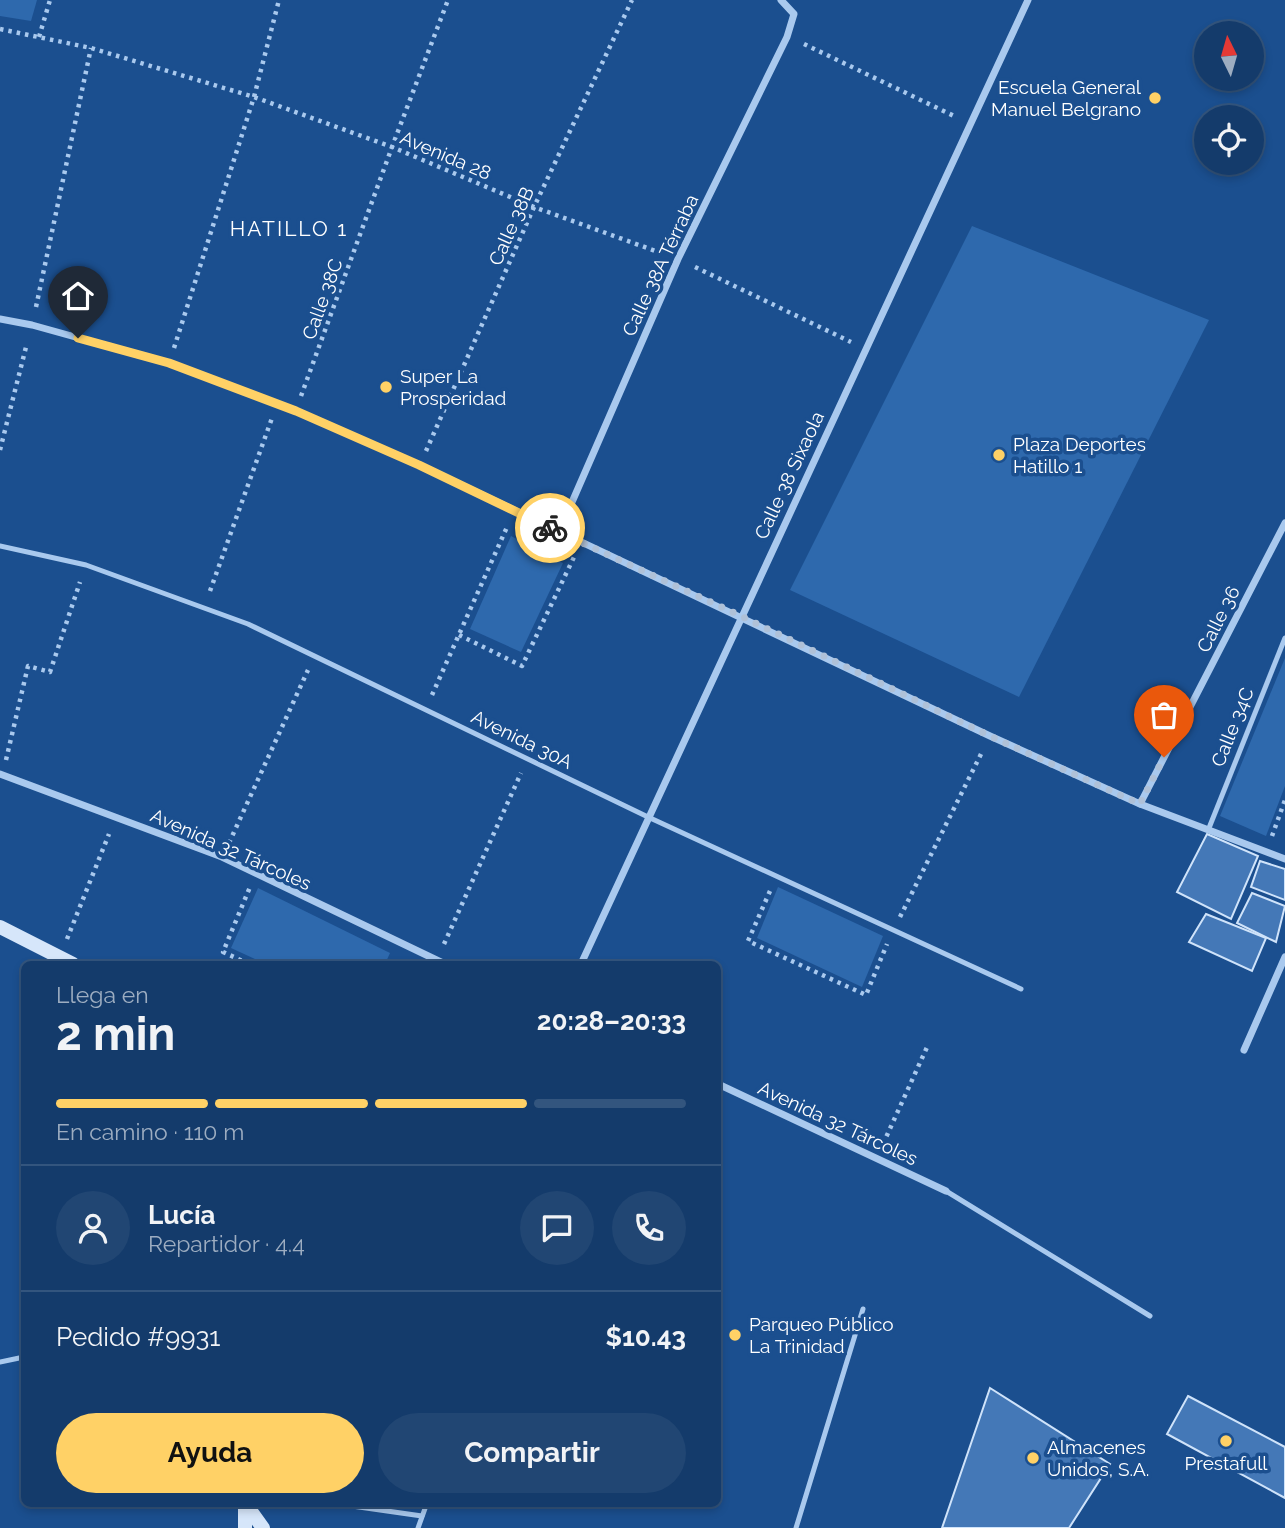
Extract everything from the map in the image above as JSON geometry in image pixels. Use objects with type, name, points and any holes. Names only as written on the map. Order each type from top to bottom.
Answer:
[{"type":"street","name":"Calle 38A Térraba","points":[[558,532],[678,259],[787,37],[794,14],[781,0]]},
{"type":"street","name":"Calle 38 Sixaola","points":[[582,961],[1028,0]]},
{"type":"street","points":[[0,319],[32,325],[169,363],[296,411],[419,465],[990,736],[1140,804],[1285,859]]},
{"type":"street","name":"Calle 36","points":[[1140,804],[1285,523]]},
{"type":"street","name":"Avenida 32 Tárcoles","points":[[1,774],[222,857],[436,961]]},
{"type":"street","points":[[0,927],[67,961]]},
{"type":"street","points":[[1244,1051],[1285,957]]},
{"type":"street","name":"Avenida 32 Tárcoles","points":[[721,1085],[946,1191]]},
{"type":"street","points":[[245,1507],[245,1528]]},
{"type":"street","points":[[248,1507],[263,1528]]},
{"type":"lane","name":"Avenida 30A","points":[[0,546],[86,565],[248,624],[527,760],[1021,989]]},
{"type":"lane","name":"Calle 34C","points":[[1209,828],[1285,638]]},
{"type":"lane","points":[[946,1191],[1150,1316]]},
{"type":"lane","points":[[796,1528],[863,1310]]},
{"type":"lane","points":[[0,1362],[21,1358]]},
{"type":"lane","points":[[359,1507],[422,1516]]},
{"type":"lane","points":[[418,1528],[425,1507]]},
{"type":"path","points":[[39,37],[50,0]]},
{"type":"path","points":[[169,363],[254,97],[279,0]]},
{"type":"path","name":"Calle 38C","points":[[296,411],[448,0]]},
{"type":"path","name":"Calle 38B","points":[[419,465],[534,207],[632,0]]},
{"type":"path","name":"Avenida 28","points":[[0,29],[91,48],[254,97],[392,147],[534,207],[678,259],[865,349]]},
{"type":"path","points":[[787,37],[972,125]]},
{"type":"path","points":[[0,450],[32,325],[91,48]]},
{"type":"path","points":[[204,608],[276,404]]},
{"type":"path","points":[[425,710],[514,510]]},
{"type":"path","points":[[459,635],[522,666],[580,543]]},
{"type":"path","points":[[1,774],[28,666],[50,673],[86,565]]},
{"type":"path","points":[[222,857],[314,656]]},
{"type":"path","points":[[776,877],[748,941],[866,995],[893,930],[990,736]]},
{"type":"path","points":[[436,961],[527,760]]},
{"type":"path","points":[[1266,851],[1285,800]]},
{"type":"path","points":[[67,961],[116,817]]},
{"type":"path","points":[[242,961],[223,952],[256,874]]},
{"type":"path","points":[[877,1157],[928,1045]]},
{"type":"shaded area","points":[[0,0],[37,0],[31,21],[0,16]]},
{"type":"shaded area","name":"Plaza Deportes Hatillo 1","points":[[972,226],[1209,320],[1019,697],[790,590]]},
{"type":"shaded area","points":[[511,536],[563,563],[521,652],[470,629]]},
{"type":"shaded area","points":[[1285,658],[1285,786],[1266,836],[1220,816]]},
{"type":"shaded area","points":[[778,887],[883,936],[862,987],[757,938]]},
{"type":"shaded area","points":[[258,888],[390,953],[386,961],[259,961],[231,948]]},
{"type":"building","points":[[1207,834],[1258,856],[1231,919],[1177,892]]},
{"type":"building","points":[[1260,861],[1285,869],[1285,900],[1251,887]]},
{"type":"building","points":[[1252,893],[1285,906],[1276,942],[1237,923]]},
{"type":"building","points":[[1206,914],[1266,938],[1252,971],[1189,942]]},
{"type":"building","name":"Almacenes Unidos, S.A.","points":[[990,1388],[1110,1464],[1069,1528],[942,1528]]},
{"type":"building","name":"Prestafull","points":[[1188,1396],[1285,1447],[1285,1498],[1167,1434]]},
{"type":"way so far","points":[[550,528],[1140,804],[1164,757]]},
{"type":"place","name":"Escuela General Manuel Belgrano","points":[[1155,98]]},
{"type":"place","name":"Super La Prosperidad","points":[[386,387]]},
{"type":"place","name":"Plaza Deportes Hatillo 1","points":[[999,455]]},
{"type":"place","name":"Parqueo Público La Trinidad","points":[[735,1335]]},
{"type":"place","name":"Prestafull","points":[[1226,1441]]},
{"type":"place","name":"Almacenes Unidos, S.A.","points":[[1033,1458]]},
{"type":"district","name":"HATILLO 1","points":[[289,228]]},
{"type":"route","points":[[78,338],[169,363],[296,411],[419,465],[550,528]]}]
